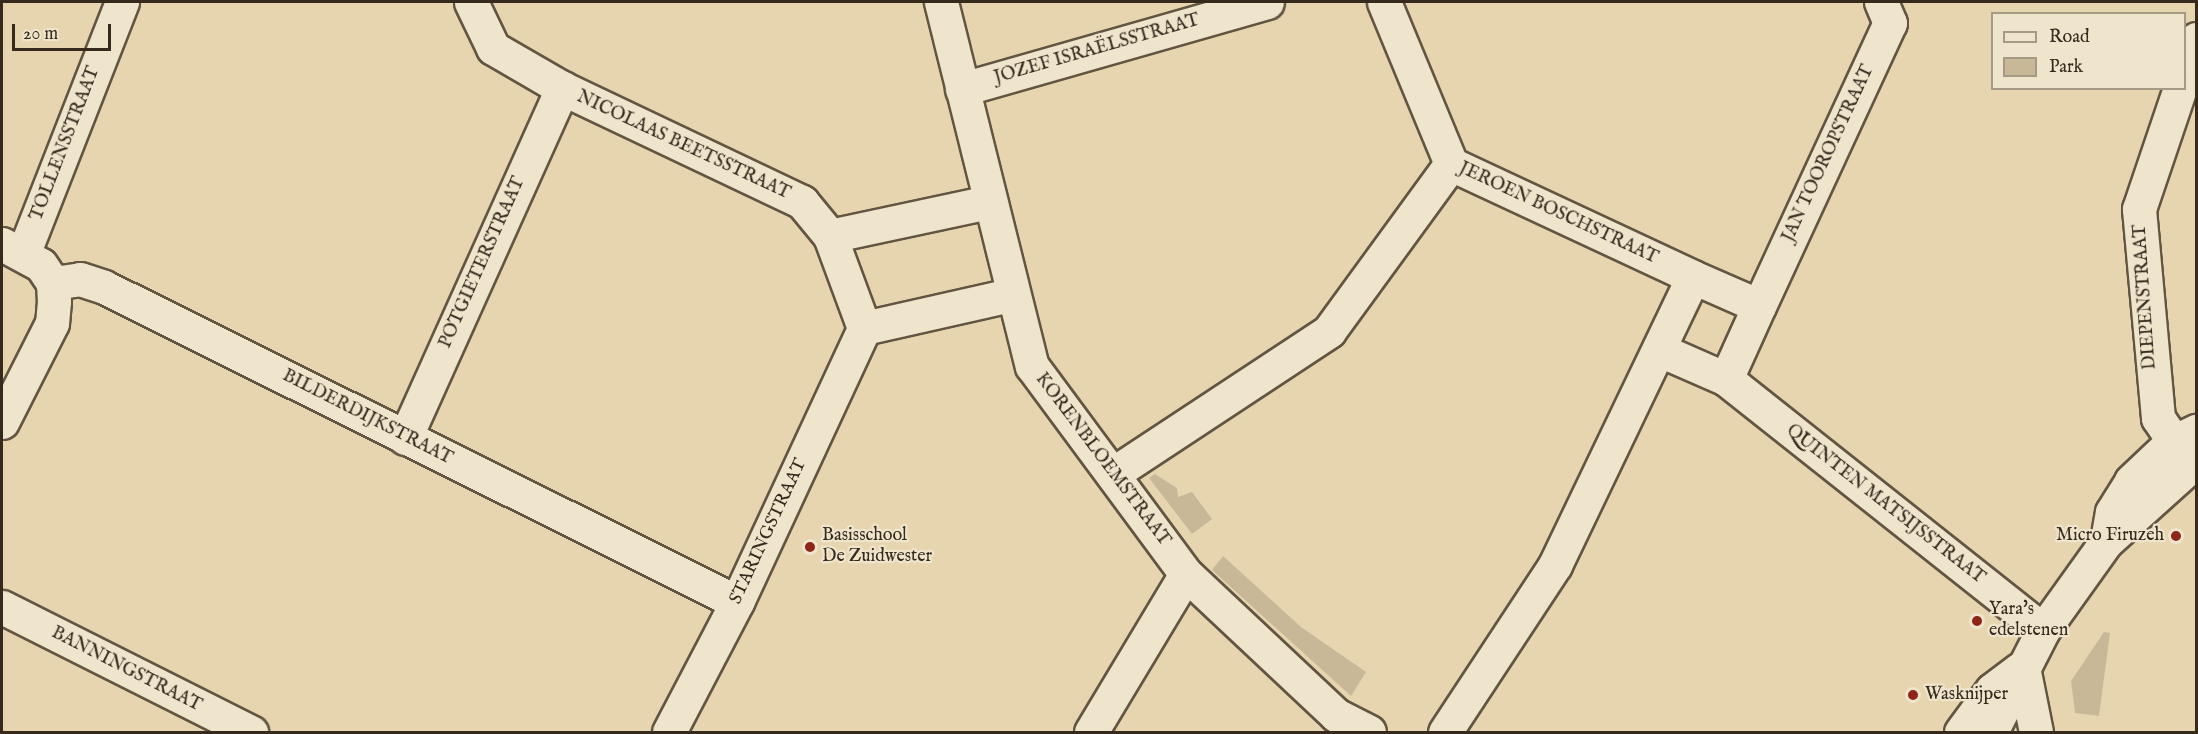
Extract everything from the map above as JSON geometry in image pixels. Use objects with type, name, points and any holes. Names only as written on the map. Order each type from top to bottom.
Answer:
[{"type":"street","name":"TOLLENSSTRAAT","points":[[13,248],[122,2]]},
{"type":"street","name":"NICOLAAS BEETSSTRAAT","points":[[471,2],[493,48],[562,88],[802,202],[830,236]]},
{"type":"street","name":"KORENBLOEMSTRAAT","points":[[941,2],[1011,295],[1032,366],[1114,473],[1186,574],[1336,715],[1369,732]]},
{"type":"street","name":"JOZEF ISRAËLSSTRAAT","points":[[962,88],[1267,2]]},
{"type":"street","name":"JEROEN BOSCHSTRAAT","points":[[1384,2],[1451,164],[1759,306]]},
{"type":"street","name":"JAN TOOROPSTRAAT","points":[[1726,380],[1890,23],[1881,2]]},
{"type":"street","points":[[2186,68],[2196,39]]},
{"type":"street","name":"POTGIETERSTRAAT","points":[[405,438],[562,88]]},
{"type":"street","name":"DIEPENSTRAAT","points":[[2179,90],[2139,208],[2152,386],[2158,418],[2189,450]]},
{"type":"street","points":[[1114,473],[1329,331],[1451,164]]},
{"type":"street","points":[[988,202],[830,236],[864,328],[1011,295]]},
{"type":"street","points":[[2,422],[52,322],[53,283],[13,248]]},
{"type":"street","points":[[1445,732],[1555,565],[1693,277]]},
{"type":"street","name":"BILDERDIJKSTRAAT","points":[[53,283],[80,279],[104,286],[737,602]]},
{"type":"street","name":"STARINGSTRAAT","points":[[669,732],[737,602],[864,328]]},
{"type":"street","name":"QUINTEN MATSIJSSTRAAT","points":[[1660,350],[1726,380],[2043,630]]},
{"type":"street","points":[[1991,732],[2010,704],[2023,667],[2043,630],[2106,542],[2189,450]]},
{"type":"street","points":[[1091,732],[1186,574]]},
{"type":"street","name":"BANNINGSTRAAT","points":[[2,607],[251,732]]},
{"type":"street","points":[[1961,732],[1992,690],[2023,667]]},
{"type":"street","points":[[2023,667],[2036,732]]},
{"type":"green space","points":[[1155,474],[1177,488],[1178,497],[1192,492],[1212,519],[1192,534],[1149,478]]},
{"type":"green space","points":[[1223,556],[1301,627],[1366,672],[1351,696],[1212,570]]},
{"type":"green space","points":[[2104,632],[2110,633],[2099,716],[2075,713],[2071,681]]},
{"type":"place","name":"Micro Firuzeh","points":[[2176,536]]},
{"type":"place","name":"Basisschool De Zuidwester","points":[[810,547]]},
{"type":"place","name":"Yara's edelstenen","points":[[1977,621]]},
{"type":"place","name":"Wasknijper","points":[[1913,695]]}]
